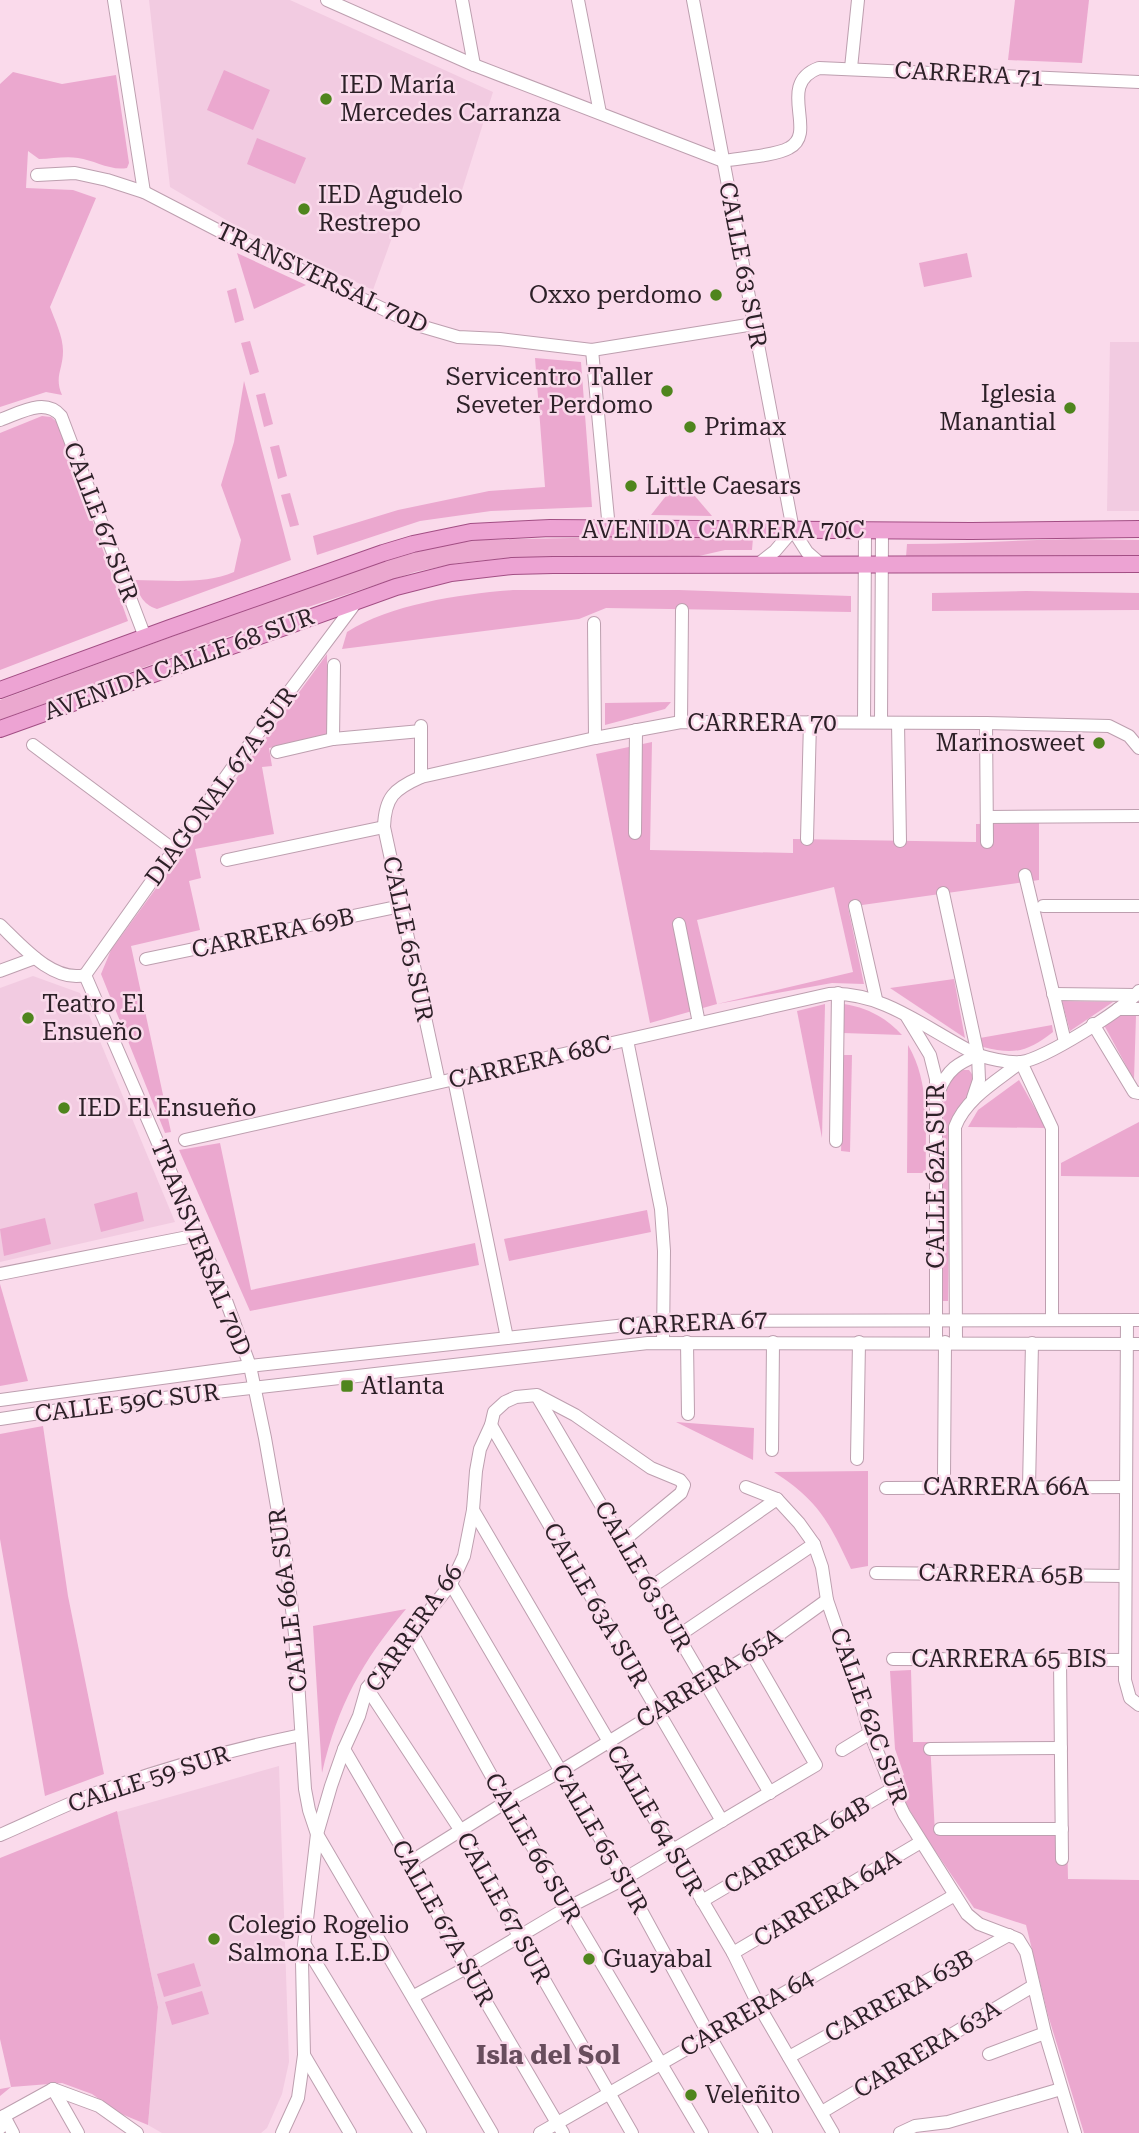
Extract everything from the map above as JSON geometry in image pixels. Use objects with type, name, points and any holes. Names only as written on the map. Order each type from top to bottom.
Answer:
[{"type":"main road","name":"AVENIDA CARRERA 70C","points":[[314,577],[413,544],[471,532],[550,528],[1139,530]]},
{"type":"main road","name":"AVENIDA CARRERA 70C","points":[[358,599],[425,579],[512,566],[1139,564]]},
{"type":"main road","name":"AVENIDA CALLE 68 SUR","points":[[0,690],[314,577]]},
{"type":"main road","name":"AVENIDA CALLE 68 SUR","points":[[0,729],[358,599]]},
{"type":"street","points":[[114,0],[144,192]]},
{"type":"street","points":[[327,0],[345,4],[474,65],[723,161]]},
{"type":"street","points":[[462,0],[474,65]]},
{"type":"street","points":[[578,0],[600,113]]},
{"type":"street","name":"CALLE 63 SUR","points":[[693,0],[793,530],[807,552],[822,566]]},
{"type":"street","points":[[851,68],[858,0]]},
{"type":"street","name":"CARRERA 71","points":[[723,161],[786,150],[796,142],[800,131],[798,90],[807,74],[819,68],[1139,82]]},
{"type":"street","name":"TRANSVERSAL 70D","points":[[37,175],[75,173],[144,192],[225,234],[417,325],[458,337],[592,350],[754,324]]},
{"type":"street","points":[[592,350],[609,529]]},
{"type":"street","name":"CALLE 67 SUR","points":[[0,420],[40,406],[55,409],[61,416],[145,637]]},
{"type":"street","points":[[757,565],[775,551],[793,530]]},
{"type":"street","points":[[864,722],[865,531]]},
{"type":"street","points":[[881,722],[882,531]]},
{"type":"street","name":"DIAGONAL 67A SUR","points":[[85,975],[235,764],[358,599]]},
{"type":"street","points":[[681,610],[681,722]]},
{"type":"street","points":[[594,623],[594,738]]},
{"type":"street","points":[[333,739],[334,665]]},
{"type":"street","name":"CARRERA 70","points":[[391,796],[406,784],[421,777],[594,738],[681,722],[1109,726],[1123,732],[1138,745]]},
{"type":"street","points":[[807,839],[810,722]]},
{"type":"street","points":[[898,723],[900,841]]},
{"type":"street","points":[[986,723],[987,842]]},
{"type":"street","points":[[277,752],[333,739],[421,728],[421,777]]},
{"type":"street","points":[[635,833],[636,730]]},
{"type":"street","points":[[33,745],[174,850]]},
{"type":"street","name":"CALLE 65 SUR","points":[[391,796],[384,815],[384,827],[439,1082]]},
{"type":"street","points":[[987,817],[1139,817]]},
{"type":"street","points":[[226,860],[384,827]]},
{"type":"street","points":[[1025,874],[1065,1042]]},
{"type":"street","points":[[943,893],[978,1055],[979,1080],[971,1101]]},
{"type":"street","name":"CARRERA 69B","points":[[146,959],[401,906]]},
{"type":"street","points":[[855,906],[876,999]]},
{"type":"street","points":[[1044,906],[1139,906]]},
{"type":"street","points":[[679,924],[699,1023]]},
{"type":"street","points":[[0,925],[35,958],[60,974],[85,975]]},
{"type":"street","points":[[0,971],[35,958]]},
{"type":"street","name":"TRANSVERSAL 70D","points":[[85,975],[224,1295],[250,1366]]},
{"type":"street","points":[[836,1141],[838,993]]},
{"type":"street","name":"CARRERA 68C","points":[[185,1140],[838,993],[876,999],[978,1055],[1021,1062]]},
{"type":"street","points":[[1054,994],[1137,993]]},
{"type":"street","points":[[1052,1320],[1052,1128],[1021,1062],[1039,1057],[1065,1042],[1118,1009],[1137,993]]},
{"type":"street","points":[[1118,1009],[1139,1009]]},
{"type":"street","name":"CALLE 62A SUR","points":[[907,1016],[930,1055],[936,1079],[936,1319],[946,1342]]},
{"type":"street","points":[[1093,1024],[1134,1092],[1139,1093]]},
{"type":"street","points":[[627,1040],[662,1209],[663,1342]]},
{"type":"street","points":[[937,1095],[944,1077],[951,1069],[978,1055]]},
{"type":"street","name":"CALLE 62A SUR","points":[[944,1476],[946,1342],[955,1319],[954,1137],[959,1117],[971,1101],[1021,1062]]},
{"type":"street","points":[[454,1079],[508,1338]]},
{"type":"street","points":[[0,1274],[198,1235]]},
{"type":"street","points":[[1133,1320],[1126,1487],[1132,1525],[1125,1576],[1125,1680],[1135,1701]]},
{"type":"street","name":"CARRERA 67","points":[[250,1366],[663,1321],[1133,1320]]},
{"type":"street","name":"CARRERA 67","points":[[254,1388],[663,1342],[1133,1344]]},
{"type":"street","points":[[687,1342],[688,1413]]},
{"type":"street","points":[[772,1450],[773,1342]]},
{"type":"street","points":[[858,1459],[859,1342]]},
{"type":"street","points":[[1029,1487],[1032,1343]]},
{"type":"street","name":"CALLE 66A SUR","points":[[250,1366],[285,1552],[296,1646],[307,1800],[317,1834]]},
{"type":"street","name":"CALLE 59C SUR","points":[[0,1400],[250,1366]]},
{"type":"street","name":"CALLE 59C SUR","points":[[0,1419],[254,1388]]},
{"type":"street","points":[[537,1395],[575,1415],[651,1468],[680,1480],[684,1486],[681,1493],[623,1541]]},
{"type":"street","name":"CALLE 63 SUR","points":[[537,1395],[770,1793]]},
{"type":"street","name":"CARRERA 66","points":[[282,2133],[298,2098],[304,2055],[302,1962],[317,1834],[344,1749],[359,1716],[367,1688],[451,1584],[464,1556],[480,1449],[494,1412],[516,1397],[537,1395]]},
{"type":"street","name":"CALLE 63A SUR","points":[[491,1425],[722,1821]]},
{"type":"street","name":"CALLE 62C SUR","points":[[746,1487],[777,1499],[814,1544],[822,1567],[827,1600],[870,1733],[904,1814],[973,1919],[1009,1935]]},
{"type":"street","name":"CARRERA 66A","points":[[886,1488],[1126,1487]]},
{"type":"street","points":[[650,1588],[777,1499]]},
{"type":"street","name":"CALLE 64 SUR","points":[[473,1510],[733,1953],[759,2006],[833,2133]]},
{"type":"street","points":[[678,1636],[814,1544]]},
{"type":"street","name":"CARRERA 65B","points":[[876,1573],[1125,1576]]},
{"type":"street","name":"CALLE 65 SUR","points":[[451,1584],[624,1879],[766,2133]]},
{"type":"street","name":"CARRERA 65A","points":[[410,1863],[752,1654],[827,1600]]},
{"type":"street","points":[[1125,1609],[1139,1609]]},
{"type":"street","name":"CALLE 66 SUR","points":[[412,1633],[567,1908],[702,2133]]},
{"type":"street","points":[[414,1996],[567,1908],[624,1879],[816,1765],[752,1654]]},
{"type":"street","name":"CARRERA 65 BIS","points":[[893,1659],[1125,1660]]},
{"type":"street","points":[[1060,1660],[1062,1859]]},
{"type":"street","name":"CALLE 67 SUR","points":[[367,1688],[461,1831],[632,2133]]},
{"type":"street","points":[[842,1750],[870,1733]]},
{"type":"street","name":"CALLE 59 SUR","points":[[0,1835],[75,1801],[147,1775],[200,1759],[301,1735]]},
{"type":"street","points":[[930,1749],[1061,1748]]},
{"type":"street","name":"CALLE 67A SUR","points":[[344,1749],[410,1863],[466,1968],[560,2128]]},
{"type":"street","name":"CARRERA 64B","points":[[702,1901],[892,1789]]},
{"type":"street","points":[[940,1829],[1062,1829]]},
{"type":"street","points":[[317,1834],[492,2133]]},
{"type":"street","name":"CARRERA 64A","points":[[733,1953],[921,1842]]},
{"type":"street","name":"CARRERA 64","points":[[540,2133],[560,2128],[659,2063],[955,1895]]},
{"type":"street","points":[[1009,1935],[1018,1939],[1026,1952],[1045,2033],[1075,2133]]},
{"type":"street","name":"CARRERA 63B","points":[[789,2057],[1009,1935]]},
{"type":"street","points":[[305,1945],[420,2133]]},
{"type":"street","name":"CARRERA 63A","points":[[822,2112],[1033,1986]]},
{"type":"street","points":[[989,2054],[1045,2033]]},
{"type":"street","points":[[304,2055],[350,2133]]},
{"type":"street","points":[[13,2133],[2,2122],[53,2089]]},
{"type":"street","points":[[53,2089],[78,2133]]},
{"type":"street","points":[[53,2089],[99,2106],[137,2133]]},
{"type":"street","points":[[900,2133],[915,2126],[948,2122],[1061,2089]]},
{"type":"shaded area","name":"IED María Mercedes Carranza","points":[[149,0],[290,0],[493,92],[457,206],[410,188],[373,290],[243,230],[170,187]]},
{"type":"shaded area","points":[[1015,0],[1089,0],[1082,63],[1008,60]]},
{"type":"shaded area","points":[[224,70],[270,90],[253,130],[207,110]]},
{"type":"shaded area","points":[[13,72],[62,84],[116,75],[129,163],[127,168],[114,168],[78,158],[39,159],[28,151],[26,188],[73,190],[96,198],[50,307],[63,345],[59,378],[62,395],[46,392],[0,407],[0,84]]},
{"type":"shaded area","points":[[257,138],[306,158],[295,184],[247,164]]},
{"type":"shaded area","points":[[237,253],[306,285],[254,309]]},
{"type":"shaded area","points":[[967,253],[972,277],[924,287],[919,263]]},
{"type":"shaded area","points":[[236,288],[244,320],[235,323],[227,291]]},
{"type":"shaded area","points":[[250,341],[259,372],[250,375],[241,343]]},
{"type":"shaded area","points":[[1110,342],[1139,342],[1139,511],[1107,511]]},
{"type":"shaded area","points":[[535,358],[581,362],[592,507],[491,511],[420,521],[317,555],[313,536],[398,510],[489,491],[545,487]]},
{"type":"shaded area","points":[[244,381],[291,560],[157,609],[144,601],[134,580],[198,580],[234,572],[241,540],[221,485],[234,442]]},
{"type":"shaded area","points":[[265,393],[273,424],[264,427],[256,395]]},
{"type":"shaded area","points":[[42,416],[51,417],[58,423],[128,621],[0,670],[0,433]]},
{"type":"shaded area","points":[[279,445],[287,476],[278,479],[270,447]]},
{"type":"shaded area","points":[[673,487],[688,488],[712,516],[651,515]]},
{"type":"shaded area","points":[[290,493],[299,525],[290,527],[281,495]]},
{"type":"shaded area","points":[[675,536],[753,538],[752,550],[725,550],[699,556],[507,558],[458,563],[415,572],[311,606],[0,720],[0,700],[307,587],[439,546],[477,540]]},
{"type":"shaded area","points":[[1073,539],[1139,540],[1139,559],[906,557],[907,544]]},
{"type":"shaded area","points":[[513,590],[679,590],[851,596],[851,612],[606,608],[579,619],[342,649],[347,632],[384,614],[427,602]]},
{"type":"shaded area","points":[[932,593],[1139,593],[1139,610],[932,611]]},
{"type":"shaded area","points":[[327,654],[327,738],[269,748],[272,766],[262,767],[274,834],[195,849],[201,878],[189,881],[200,930],[131,946],[171,1132],[165,1133],[101,974],[111,950]]},
{"type":"shaded area","points":[[671,702],[665,709],[605,725],[605,703]]},
{"type":"shaded area","points":[[652,742],[650,850],[793,853],[793,839],[976,842],[976,824],[1039,823],[1039,880],[848,907],[864,984],[832,983],[717,1004],[650,1023],[596,754]],"holes":[[[834,887],[853,972],[717,1004],[697,920]]]},
{"type":"shaded area","name":"IED El Ensueño","points":[[33,976],[80,993],[175,1222],[0,1262],[0,988]]},
{"type":"shaded area","points":[[954,979],[965,1038],[890,988]]},
{"type":"shaded area","points":[[1062,1001],[1113,1002],[1070,1031]]},
{"type":"shaded area","points":[[844,1004],[876,1014],[902,1035],[843,1033]]},
{"type":"shaded area","points":[[825,1005],[822,1138],[797,1011]]},
{"type":"shaded area","points":[[1121,1015],[1136,1015],[1134,1080],[1104,1025]]},
{"type":"shaded area","points":[[1052,1025],[1053,1032],[1020,1050],[1003,1051],[983,1047],[980,1038]]},
{"type":"shaded area","points":[[908,1045],[924,1091],[926,1173],[907,1173]]},
{"type":"shaded area","points":[[844,1055],[852,1055],[850,1152],[841,1151]]},
{"type":"shaded area","points":[[963,1070],[969,1070],[974,1081],[954,1114],[950,1130],[948,1301],[943,1301],[943,1098],[952,1077]]},
{"type":"shaded area","points":[[1019,1080],[1046,1128],[968,1127],[978,1110]]},
{"type":"shaded area","points":[[1139,1122],[1139,1177],[1061,1176],[1061,1163]]},
{"type":"shaded area","points":[[220,1143],[251,1290],[475,1243],[479,1265],[250,1311],[179,1150]]},
{"type":"shaded area","points":[[137,1192],[144,1221],[101,1232],[94,1204]]},
{"type":"shaded area","points":[[647,1210],[651,1232],[509,1261],[504,1239]]},
{"type":"shaded area","points":[[45,1218],[51,1244],[4,1256],[0,1229]]},
{"type":"shaded area","points":[[0,1284],[28,1381],[0,1386]]},
{"type":"shaded area","points":[[676,1422],[754,1428],[753,1460]]},
{"type":"shaded area","points":[[43,1426],[68,1596],[104,1774],[45,1796],[0,1539],[0,1434]]},
{"type":"shaded area","points":[[868,1471],[868,1566],[851,1569],[821,1514],[802,1493],[774,1472]]},
{"type":"shaded area","points":[[406,1609],[364,1666],[354,1685],[328,1748],[322,1773],[313,1626]]},
{"type":"shaded area","points":[[911,1670],[913,1742],[930,1742],[935,1833],[1067,1832],[1068,1879],[1139,1880],[1139,2133],[1084,2133],[1048,2015],[1026,1925],[974,1908],[923,1833],[893,1781],[904,1775],[895,1749],[890,1671]]},
{"type":"shaded area","name":"Colegio Rogelio Salmona I.E.D","points":[[279,1766],[289,2062],[282,2094],[267,2128],[261,2133],[162,2133],[148,2125],[158,2007],[117,1812]]},
{"type":"shaded area","points":[[117,1811],[158,2007],[148,2125],[119,2113],[92,2094],[62,2083],[11,2087],[0,2039],[0,1858]]},
{"type":"shaded area","points":[[194,1963],[201,1986],[164,1997],[157,1974]]},
{"type":"shaded area","points":[[202,1991],[209,2014],[172,2025],[165,2002]]},
{"type":"shaded area","points":[[11,2087],[0,2096],[0,2089]]},
{"type":"place","name":"IED María Mercedes Carranza","points":[[326,99]]},
{"type":"place","name":"IED Agudelo Restrepo","points":[[304,209]]},
{"type":"place","name":"Oxxo perdomo","points":[[716,295]]},
{"type":"place","name":"Servicentro Taller Seveter Perdomo","points":[[667,391]]},
{"type":"place","name":"Iglesia Manantial","points":[[1070,408]]},
{"type":"place","name":"Primax","points":[[690,427]]},
{"type":"place","name":"Little Caesars","points":[[631,486]]},
{"type":"place","name":"Marinosweet","points":[[1099,743]]},
{"type":"place","name":"Teatro El Ensueño","points":[[28,1018]]},
{"type":"place","name":"IED El Ensueño","points":[[64,1108]]},
{"type":"place","name":"Atlanta","points":[[347,1386]]},
{"type":"place","name":"Colegio Rogelio Salmona I.E.D","points":[[214,1939]]},
{"type":"place","name":"Guayabal","points":[[589,1959]]},
{"type":"place","name":"Veleñito","points":[[691,2095]]},
{"type":"district","name":"Isla del Sol","points":[[548,2055]]}]
